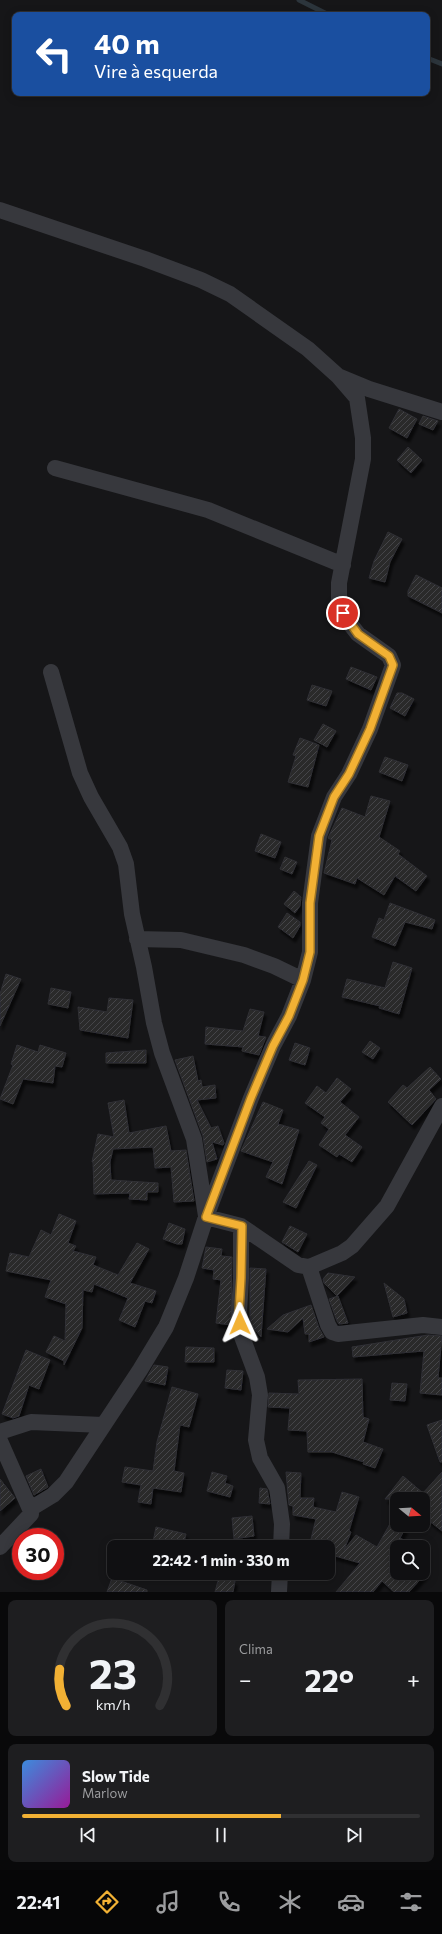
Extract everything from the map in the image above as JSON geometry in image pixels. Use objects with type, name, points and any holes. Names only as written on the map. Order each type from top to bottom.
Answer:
[{"type":"street","points":[[0,210],[145,258],[201,280],[230,294],[308,349],[338,376],[357,398],[363,438],[363,459],[339,583],[339,605],[347,620],[358,634],[389,656],[393,665],[370,729],[349,774],[334,797],[319,836],[310,903],[310,952],[303,980],[289,1016],[273,1046],[251,1098],[206,1217],[186,1278],[166,1327],[66,1482],[53,1495],[30,1509]]},
{"type":"street","points":[[338,376],[370,389],[442,412]]},
{"type":"street","points":[[55,468],[208,510],[342,565]]},
{"type":"street","points":[[51,672],[80,773],[94,804],[120,847],[124,859],[132,914],[154,1023],[162,1053],[194,1139],[206,1217]]},
{"type":"street","points":[[137,939],[181,940],[244,955],[274,966],[303,980]]},
{"type":"street","points":[[206,1217],[242,1226],[298,1266],[309,1267],[342,1253],[352,1246],[387,1206],[442,1106]]},
{"type":"street","points":[[242,1226],[239,1312],[241,1334],[257,1377],[260,1394],[256,1440],[260,1458],[277,1488],[282,1524],[281,1540]]},
{"type":"street","points":[[309,1267],[328,1325],[332,1332],[338,1334],[424,1325],[442,1327]]},
{"type":"street","points":[[0,1432],[32,1422],[103,1425]]},
{"type":"street","points":[[0,1441],[31,1514],[0,1547]]},
{"type":"street","points":[[279,1592],[280,1580]]},
{"type":"building","points":[[399,409],[417,419],[407,438],[389,428]]},
{"type":"building","points":[[423,416],[438,421],[433,430],[419,424]]},
{"type":"building","points":[[408,447],[422,460],[411,473],[397,460]]},
{"type":"building","points":[[388,532],[402,539],[390,562],[385,582],[369,578],[374,561]]},
{"type":"building","points":[[416,575],[442,588],[442,613],[408,596],[408,591]]},
{"type":"building","points":[[351,667],[377,677],[371,690],[346,679]]},
{"type":"building","points":[[312,685],[332,691],[326,706],[307,700]]},
{"type":"building","points":[[397,693],[402,693],[414,699],[405,716],[390,708]]},
{"type":"building","points":[[323,724],[336,731],[327,747],[314,740]]},
{"type":"building","points":[[300,738],[319,745],[308,787],[288,782],[296,756],[293,755]]},
{"type":"building","points":[[385,757],[408,765],[402,781],[379,772]]},
{"type":"building","points":[[371,796],[390,801],[379,837],[400,851],[398,854],[427,876],[416,891],[395,876],[384,895],[357,878],[355,884],[324,873],[332,840],[328,838],[342,808],[365,817]]},
{"type":"building","points":[[261,834],[281,842],[275,858],[255,851]]},
{"type":"building","points":[[285,857],[297,862],[292,874],[280,869]]},
{"type":"building","points":[[294,891],[301,897],[300,906],[295,913],[284,904]]},
{"type":"building","points":[[390,903],[435,920],[432,929],[405,922],[395,946],[372,937],[379,918],[384,920]]},
{"type":"building","points":[[287,913],[300,922],[300,926],[293,938],[278,927]]},
{"type":"building","points":[[393,962],[412,968],[399,1014],[379,1008],[380,1006],[342,997],[347,979],[385,988]]},
{"type":"building","points":[[6,974],[21,979],[0,1026],[0,994]]},
{"type":"building","points":[[51,988],[71,992],[68,1008],[48,1004]]},
{"type":"building","points":[[109,998],[133,1000],[128,1038],[80,1030],[78,1007],[107,1012]]},
{"type":"building","points":[[250,1009],[264,1012],[258,1036],[266,1037],[259,1055],[242,1051],[243,1047],[205,1044],[206,1027],[243,1031]]},
{"type":"building","points":[[370,1041],[380,1048],[373,1059],[362,1052]]},
{"type":"building","points":[[295,1043],[310,1048],[305,1065],[289,1060]]},
{"type":"building","points":[[17,1045],[38,1052],[40,1045],[66,1053],[62,1067],[55,1066],[53,1083],[23,1079],[13,1104],[0,1099],[13,1065],[11,1064]]},
{"type":"building","points":[[146,1050],[146,1063],[106,1063],[106,1053]]},
{"type":"building","points":[[193,1056],[198,1081],[201,1080],[202,1087],[215,1085],[216,1098],[197,1100],[211,1128],[218,1126],[224,1143],[223,1145],[212,1142],[217,1159],[207,1162],[203,1136],[175,1060]]},
{"type":"building","points":[[430,1067],[441,1079],[429,1090],[436,1099],[412,1125],[388,1102],[403,1085],[407,1088]]},
{"type":"building","points":[[337,1078],[351,1089],[340,1102],[359,1117],[345,1135],[362,1147],[352,1162],[339,1154],[337,1157],[319,1145],[329,1129],[321,1123],[325,1117],[305,1103],[317,1086],[326,1093]]},
{"type":"building","points":[[124,1100],[129,1133],[166,1126],[171,1151],[186,1150],[194,1201],[174,1202],[171,1167],[155,1168],[153,1147],[113,1149],[110,1162],[111,1180],[158,1183],[158,1192],[147,1192],[147,1200],[129,1199],[130,1193],[94,1194],[92,1162],[98,1134],[114,1137],[108,1103]]},
{"type":"building","points":[[263,1102],[283,1110],[278,1124],[299,1130],[282,1184],[266,1177],[273,1162],[241,1151]]},
{"type":"building","points":[[309,1161],[317,1165],[296,1208],[283,1202]]},
{"type":"building","points":[[59,1214],[76,1221],[68,1243],[76,1246],[73,1251],[96,1257],[93,1265],[118,1275],[137,1243],[149,1249],[130,1283],[156,1291],[152,1303],[145,1301],[135,1327],[119,1320],[128,1298],[94,1284],[92,1292],[83,1290],[82,1328],[64,1365],[64,1361],[46,1352],[54,1336],[65,1341],[66,1304],[45,1297],[51,1280],[6,1271],[10,1253],[29,1257],[41,1230],[51,1235]]},
{"type":"building","points":[[169,1223],[185,1229],[182,1244],[177,1244],[163,1239]]},
{"type":"building","points":[[290,1226],[307,1234],[298,1252],[282,1242]]},
{"type":"building","points":[[206,1247],[222,1249],[221,1256],[232,1257],[231,1325],[216,1323],[221,1280],[213,1279],[214,1270],[202,1268]]},
{"type":"building","points":[[250,1268],[266,1269],[261,1337],[250,1323]]},
{"type":"building","points":[[328,1273],[355,1277],[337,1296],[324,1283],[323,1279]]},
{"type":"building","points":[[384,1283],[404,1299],[407,1313],[393,1317]]},
{"type":"building","points":[[338,1296],[348,1323],[339,1324],[337,1321],[329,1299]]},
{"type":"building","points":[[311,1305],[319,1328],[324,1337],[309,1342],[309,1334],[305,1334],[303,1318],[288,1332],[267,1329],[283,1315]]},
{"type":"building","points":[[428,1335],[442,1336],[438,1378],[442,1378],[442,1395],[420,1393],[424,1351],[353,1357],[352,1347]]},
{"type":"building","points":[[186,1347],[214,1348],[214,1362],[185,1362]]},
{"type":"building","points":[[26,1350],[50,1360],[39,1389],[29,1385],[19,1416],[13,1418],[2,1414]]},
{"type":"building","points":[[154,1365],[168,1367],[165,1385],[145,1381]]},
{"type":"building","points":[[227,1370],[243,1371],[241,1390],[225,1388]]},
{"type":"building","points":[[362,1379],[363,1417],[369,1419],[363,1442],[383,1449],[375,1468],[363,1464],[364,1462],[332,1452],[308,1452],[307,1431],[288,1430],[290,1408],[268,1407],[269,1393],[299,1394],[298,1380]]},
{"type":"building","points":[[392,1383],[407,1384],[405,1401],[390,1400]]},
{"type":"building","points":[[172,1387],[198,1394],[189,1427],[180,1425],[174,1471],[184,1473],[181,1492],[153,1488],[151,1504],[138,1502],[141,1485],[122,1482],[125,1467],[153,1471],[157,1442]]},
{"type":"building","points":[[442,1420],[442,1462],[440,1462],[427,1425]]},
{"type":"building","points":[[41,1469],[48,1487],[34,1495],[26,1476]]},
{"type":"building","points":[[212,1472],[227,1476],[225,1483],[233,1486],[230,1497],[207,1491]]},
{"type":"building","points":[[286,1472],[301,1473],[300,1498],[314,1498],[313,1507],[336,1512],[342,1492],[359,1497],[349,1531],[351,1532],[344,1550],[356,1535],[377,1547],[390,1524],[390,1532],[403,1532],[400,1538],[404,1540],[390,1540],[390,1580],[420,1580],[409,1592],[394,1592],[382,1581],[373,1592],[336,1592],[360,1563],[335,1556],[335,1540],[311,1540],[316,1519],[293,1515],[293,1506],[289,1505]]},
{"type":"building","points":[[442,1472],[442,1531],[430,1522],[430,1492],[424,1492]]},
{"type":"building","points":[[403,1476],[422,1492],[390,1492]]},
{"type":"building","points":[[0,1479],[15,1498],[0,1511]]},
{"type":"building","points":[[260,1488],[267,1489],[270,1504],[259,1503]]},
{"type":"building","points":[[390,1493],[390,1499],[385,1499]]},
{"type":"building","points":[[252,1516],[254,1536],[234,1539],[232,1518]]},
{"type":"building","points":[[156,1527],[186,1534],[185,1540],[153,1540]]},
{"type":"building","points":[[111,1580],[118,1580],[147,1590],[147,1592],[107,1592]]},
{"type":"building","points":[[218,1580],[235,1581],[233,1592],[215,1592]]},
{"type":"waterway","points":[[299,0],[323,12]]},
{"type":"waterway","points":[[430,59],[442,64]]},
{"type":"route","points":[[240,1323],[239,1312],[242,1226],[206,1217],[251,1098],[273,1046],[289,1016],[303,980],[310,952],[310,903],[319,836],[334,797],[349,774],[370,729],[393,665],[389,656],[358,634],[343,613]]}]
